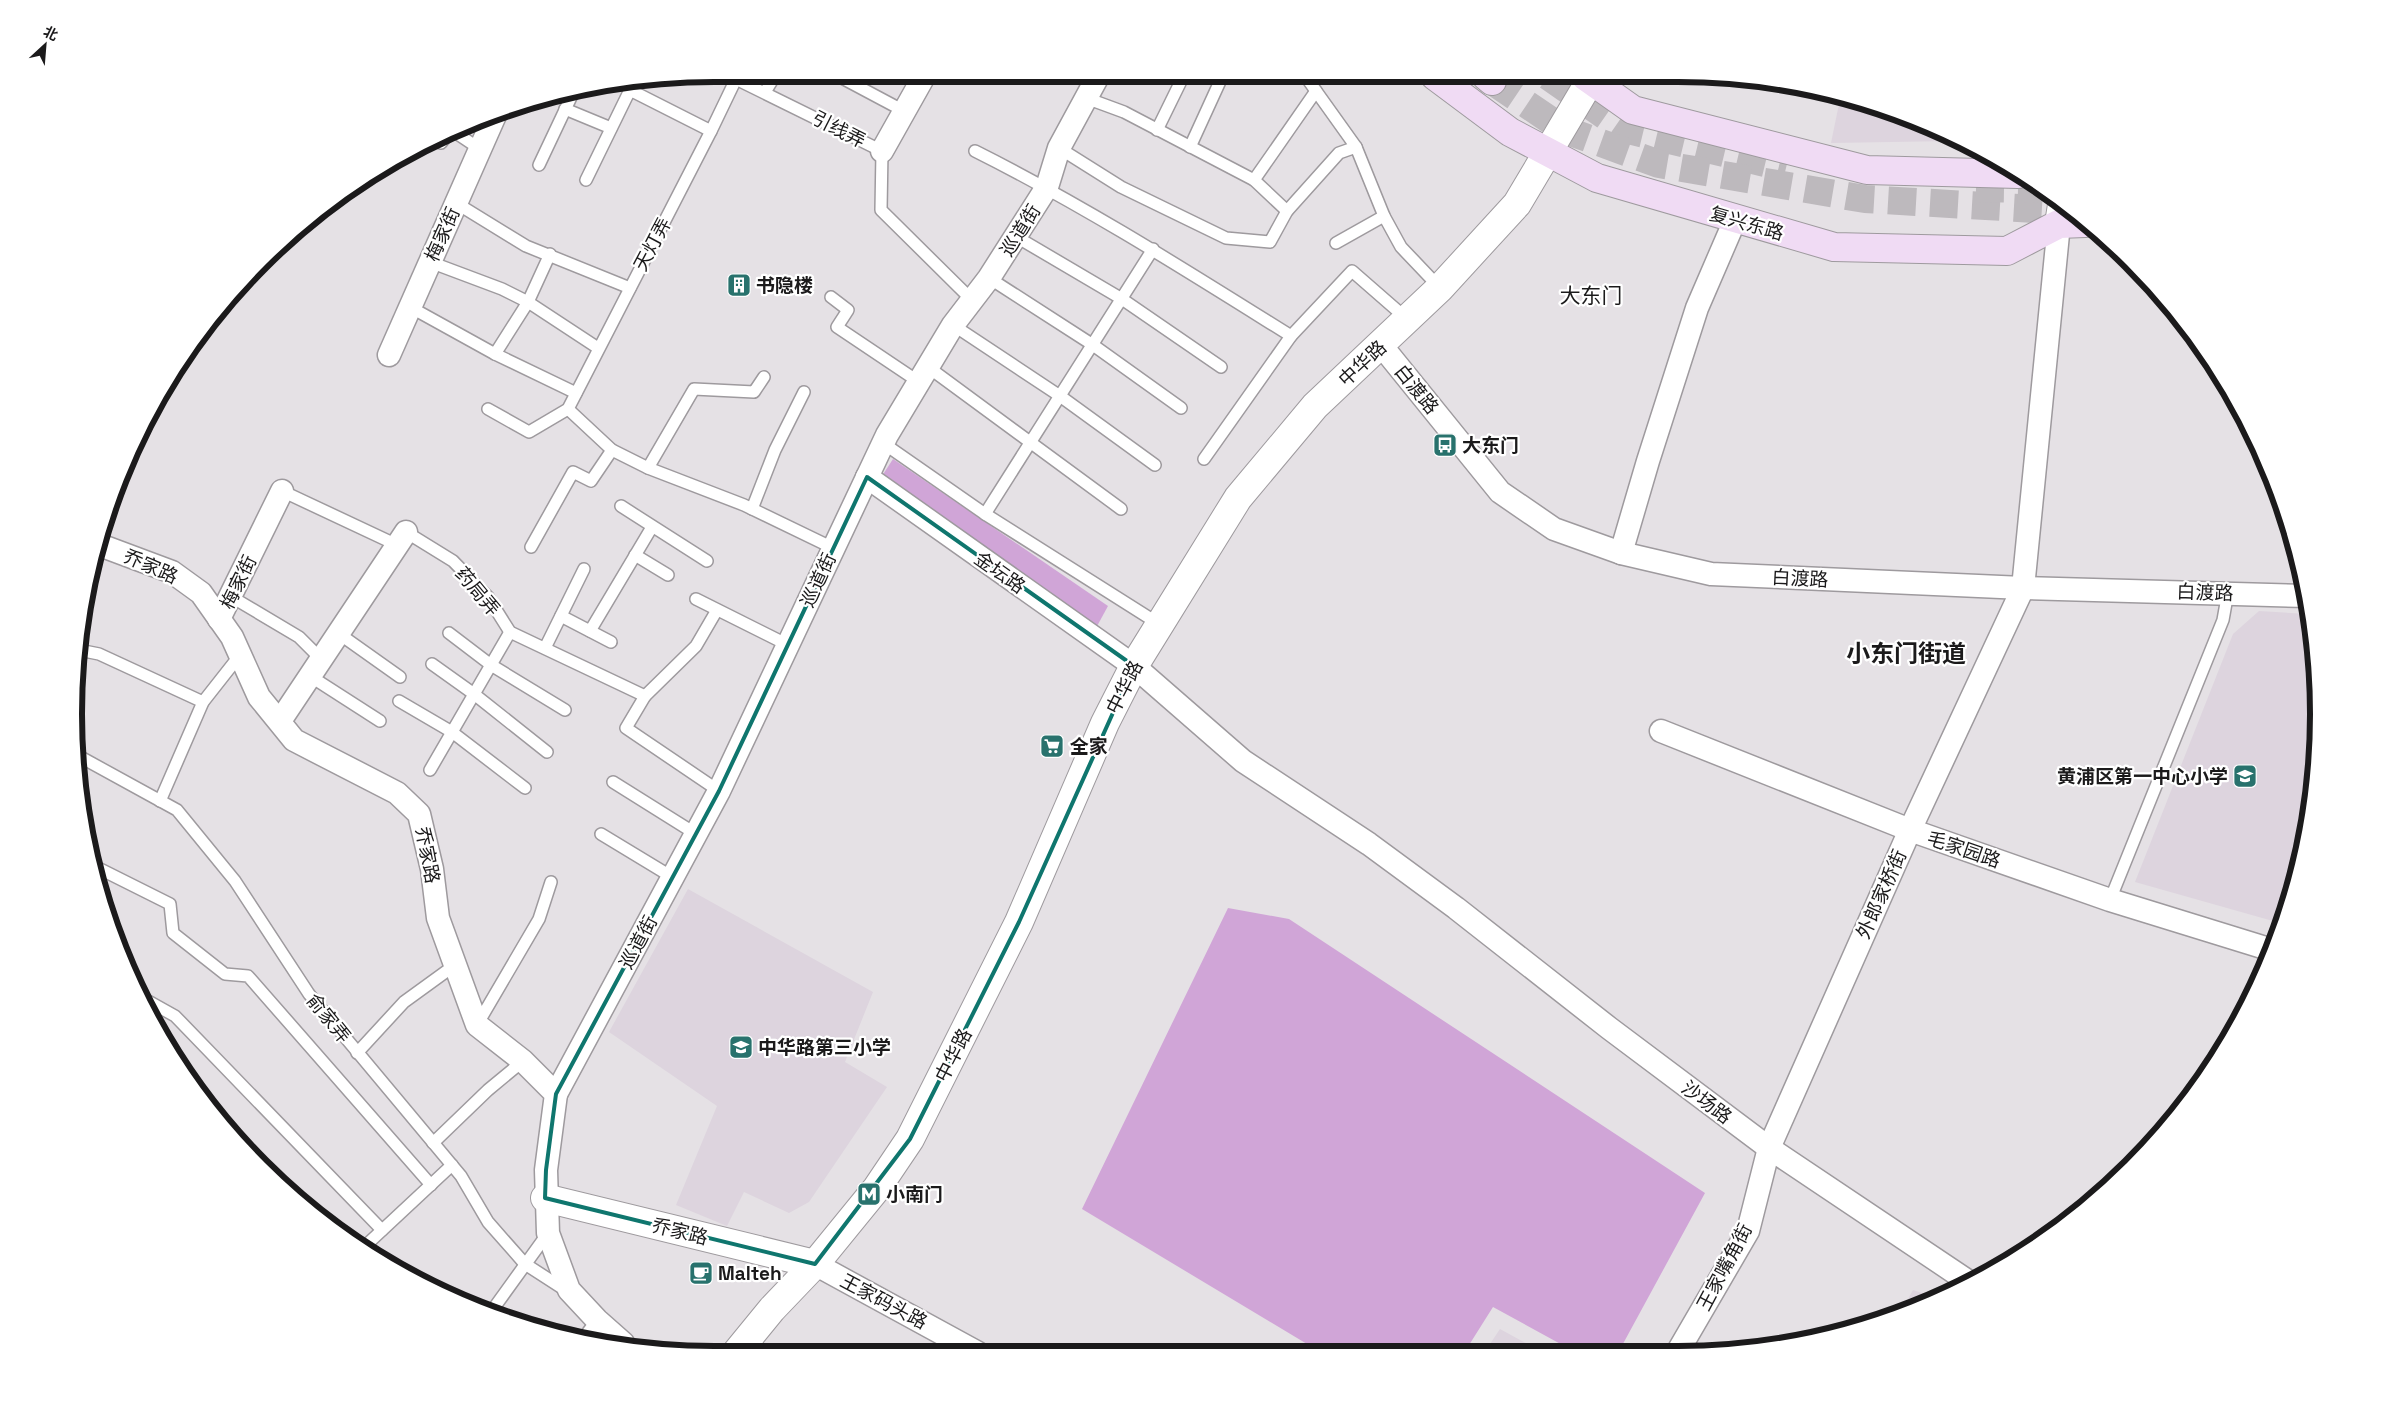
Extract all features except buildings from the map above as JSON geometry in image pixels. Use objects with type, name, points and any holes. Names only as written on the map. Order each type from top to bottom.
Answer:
[{"type":"main road","name":"复兴东路","points":[[1443,82],[1510,132],[1597,178],[1735,220],[1834,247],[2007,251],[2067,217]]},
{"type":"main road","points":[[1596,82],[1633,110],[1867,170],[2005,174]]},
{"type":"street","points":[[882,151],[921,82]]},
{"type":"street","name":"巡道街","points":[[556,1094],[719,791],[883,443],[954,324],[989,278],[1047,187],[1059,148],[1095,82]]},
{"type":"street","name":"中华路","points":[[742,1346],[772,1309],[815,1264],[877,1188],[914,1131],[1019,922],[1105,723],[1134,666],[1238,498],[1315,406],[1382,345],[1440,288],[1517,204],[1586,82]]},
{"type":"street","name":"梅家街","points":[[389,355],[491,124]]},
{"type":"street","name":"外郎家桥街","points":[[1769,1148],[1910,830],[2023,588],[2068,218]]},
{"type":"street","points":[[1621,552],[1648,460],[1700,301],[1735,220]]},
{"type":"street","name":"白渡路","points":[[1382,345],[1500,492],[1554,529],[1621,552],[1711,574],[2023,588],[2228,592],[2298,596]]},
{"type":"street","name":"金坛路","points":[[867,477],[1134,666],[1243,761],[1369,844],[1456,908]]},
{"type":"street","name":"梅家街","points":[[220,619],[282,492]]},
{"type":"street","points":[[280,722],[402,539]]},
{"type":"street","name":"乔家路","points":[[105,547],[172,572],[201,592],[232,637],[259,696],[294,740],[397,793],[419,814],[432,869],[438,918],[477,1025]]},
{"type":"street","name":"毛家园路","points":[[1661,731],[1910,830],[2110,900],[2264,948]]},
{"type":"street","name":"沙场路","points":[[1456,908],[1609,1028],[1769,1148],[1962,1278]]},
{"type":"street","points":[[477,1025],[523,1061],[556,1094],[546,1170],[545,1198],[548,1232],[569,1290],[575,1296],[591,1328],[608,1336]]},
{"type":"street","name":"王家嘴角街","points":[[1681,1346],[1748,1231],[1769,1148]]},
{"type":"street","name":"乔家路","points":[[545,1198],[815,1264]]},
{"type":"street","name":"王家码头路","points":[[815,1264],[965,1346]]},
{"type":"lane","name":"天灯弄","points":[[568,409],[712,131],[735,82]]},
{"type":"lane","name":"引线弄","points":[[743,82],[882,151],[881,210],[972,300]]},
{"type":"lane","points":[[766,92],[771,82]]},
{"type":"lane","points":[[850,82],[904,111]]},
{"type":"lane","points":[[1157,130],[1181,82]]},
{"type":"lane","points":[[1190,147],[1220,82]]},
{"type":"lane","points":[[1310,82],[1356,147],[1384,216],[1401,247],[1440,288]]},
{"type":"lane","points":[[586,180],[630,90],[712,131]]},
{"type":"lane","points":[[1254,180],[1316,91]]},
{"type":"lane","points":[[1086,98],[1124,112],[1254,180],[1287,211]]},
{"type":"lane","points":[[539,165],[570,100]]},
{"type":"lane","points":[[565,109],[611,128]]},
{"type":"lane","points":[[460,136],[480,149]]},
{"type":"lane","points":[[1059,148],[1121,187],[1226,238],[1270,242],[1287,211],[1339,153],[1356,147]]},
{"type":"lane","points":[[976,151],[1047,187],[1153,249],[1291,336]]},
{"type":"lane","points":[[456,203],[526,246],[550,254],[630,288]]},
{"type":"lane","points":[[1336,243],[1384,216]]},
{"type":"lane","points":[[1015,236],[1122,299],[1221,367]]},
{"type":"lane","points":[[985,514],[1153,249]]},
{"type":"lane","points":[[494,354],[528,302],[550,254]]},
{"type":"lane","points":[[430,262],[502,288],[528,302],[598,348]]},
{"type":"lane","points":[[1204,459],[1291,336],[1352,271],[1407,319]]},
{"type":"lane","points":[[989,278],[1093,345],[1181,408]]},
{"type":"lane","points":[[831,296],[848,310],[837,327],[924,374],[1031,443],[1121,509]]},
{"type":"lane","points":[[410,307],[494,354],[576,393]]},
{"type":"lane","points":[[954,324],[1060,396],[1155,465]]},
{"type":"lane","points":[[648,468],[694,388],[754,392],[764,377]]},
{"type":"lane","points":[[752,509],[775,450],[804,392]]},
{"type":"lane","points":[[488,409],[529,432],[568,409],[612,450],[648,468],[752,509],[833,548]]},
{"type":"lane","points":[[883,443],[985,514],[1159,624]]},
{"type":"lane","points":[[531,547],[573,472],[591,481],[612,450]]},
{"type":"lane","name":"药局弄","points":[[282,492],[453,561],[488,597],[510,632],[645,696]]},
{"type":"lane","points":[[621,506],[707,561]]},
{"type":"lane","points":[[590,631],[652,527]]},
{"type":"lane","points":[[635,555],[668,575]]},
{"type":"lane","points":[[545,648],[584,569]]},
{"type":"lane","points":[[2110,900],[2223,620],[2228,592]]},
{"type":"lane","points":[[230,596],[299,637],[316,667],[380,721]]},
{"type":"lane","points":[[696,599],[788,645]]},
{"type":"lane","points":[[717,610],[696,646],[645,696],[626,728],[719,791]]},
{"type":"lane","points":[[561,616],[611,642]]},
{"type":"lane","points":[[430,770],[510,632]]},
{"type":"lane","points":[[338,633],[400,676]]},
{"type":"lane","points":[[449,633],[491,665],[565,710]]},
{"type":"lane","points":[[86,652],[99,654],[203,702]]},
{"type":"lane","points":[[160,801],[203,702],[240,655]]},
{"type":"lane","points":[[432,664],[474,694],[547,752]]},
{"type":"lane","points":[[399,701],[452,732],[525,788]]},
{"type":"lane","name":"俞家弄","points":[[84,759],[176,810],[236,881],[309,994],[461,1176],[488,1222],[525,1264],[575,1296]]},
{"type":"lane","points":[[613,782],[696,834]]},
{"type":"lane","points":[[601,834],[672,877]]},
{"type":"lane","points":[[102,870],[170,904],[173,933],[225,974],[248,976],[431,1185]]},
{"type":"lane","points":[[477,1025],[539,918],[551,882]]},
{"type":"lane","points":[[357,1053],[404,1002],[454,965]]},
{"type":"lane","points":[[154,1004],[175,1016],[382,1230]]},
{"type":"lane","points":[[433,1143],[488,1090],[523,1061]]},
{"type":"lane","points":[[368,1242],[452,1165]]},
{"type":"lane","points":[[495,1306],[548,1232]]},
{"type":"highlighted area","points":[[867,477],[1134,666],[1019,922],[910,1139],[815,1264],[545,1198],[546,1170],[556,1094],[719,791]]},
{"type":"shaded area","points":[[1839,104],[1881,116],[1942,141],[1831,143]]},
{"type":"shaded area","points":[[893,459],[1108,606],[1096,628],[882,476]]},
{"type":"shaded area","name":"黄浦区第一中心小学","points":[[2259,611],[2301,614],[2308,673],[2310,714],[2308,755],[2297,837],[2288,877],[2274,921],[2135,882],[2233,634]]},
{"type":"shaded area","name":"中华路第三小学","points":[[688,889],[873,992],[845,1062],[887,1087],[809,1202],[789,1213],[744,1192],[727,1226],[676,1205],[717,1106],[609,1032]]},
{"type":"shaded area","points":[[1228,908],[1289,919],[1705,1193],[1622,1346],[1564,1346],[1493,1307],[1468,1346],[1310,1346],[1082,1209]]},
{"type":"shaded area","points":[[1913,1290],[1926,1294],[1920,1297],[1906,1302]]},
{"type":"shaded area","points":[[1500,1329],[1531,1346],[1489,1346]]},
{"type":"tunnel","points":[[1493,82],[1565,130],[1659,164],[1865,199],[2058,210]]},
{"type":"tunnel","points":[[1557,82],[1624,129],[1786,168]]},
{"type":"tunnel","points":[[1976,188],[2029,189]]},
{"type":"place","name":"书隐楼","points":[[739,285]]},
{"type":"place","name":"大东门","points":[[1445,445]]},
{"type":"place","name":"全家","points":[[1052,746]]},
{"type":"place","name":"黄浦区第一中心小学","points":[[2245,776]]},
{"type":"place","name":"中华路第三小学","points":[[741,1047]]},
{"type":"place","name":"小南门","points":[[869,1194]]},
{"type":"place","name":"Malteh","points":[[701,1273]]},
{"type":"district","name":"大东门","points":[[1591,296]]},
{"type":"district","name":"小东门街道","points":[[1906,654]]}]
